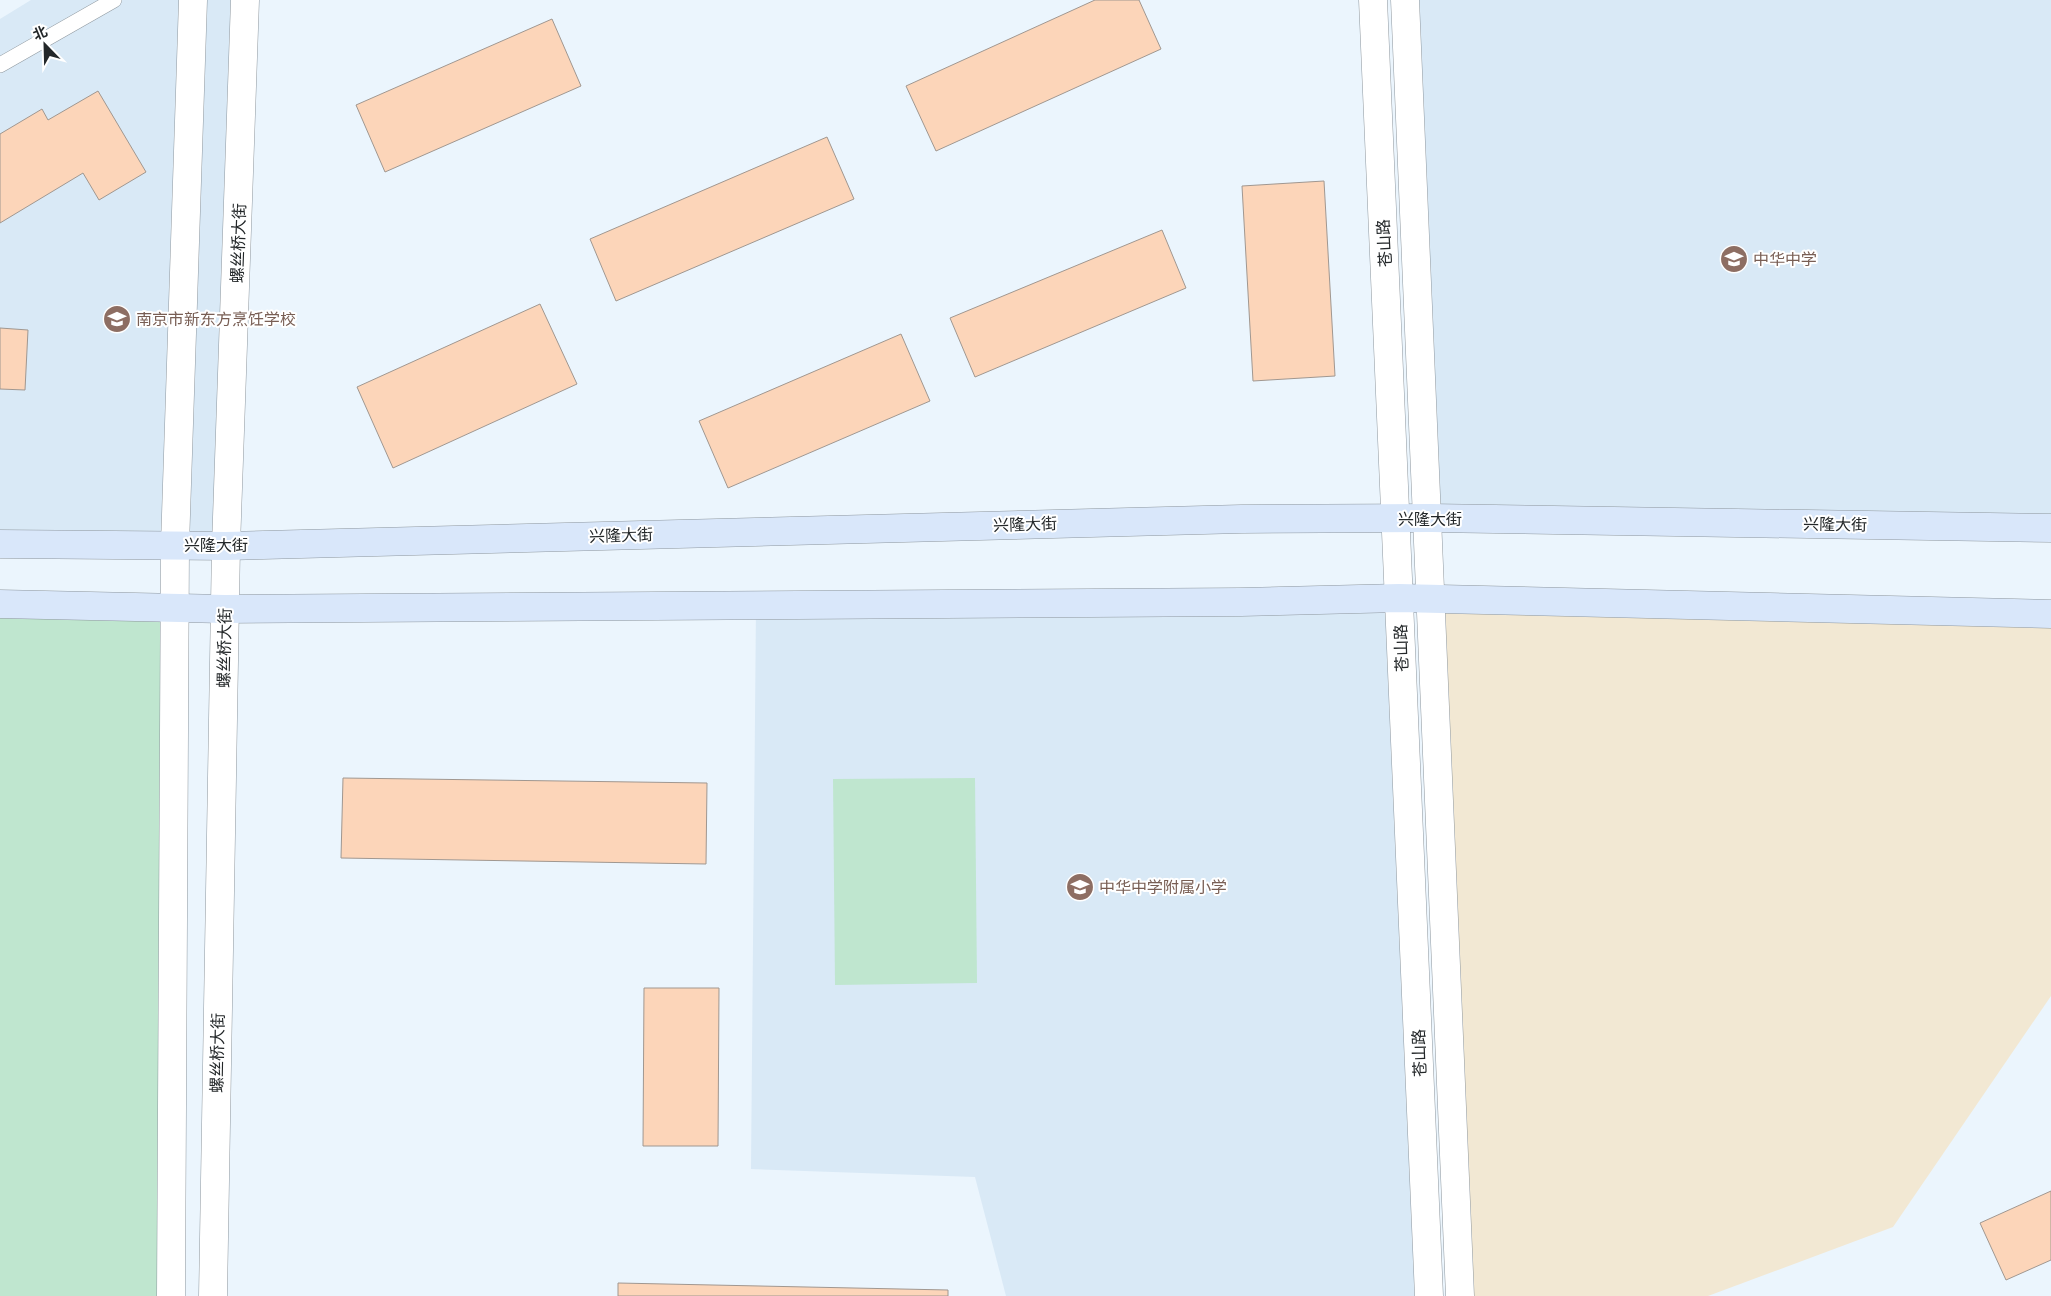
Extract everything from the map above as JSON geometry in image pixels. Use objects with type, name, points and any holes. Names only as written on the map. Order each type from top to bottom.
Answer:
[{"type":"main road","name":"兴隆大街","points":[[0,544],[226,546],[1241,519],[1427,518],[2051,528]]},
{"type":"main road","points":[[0,604],[225,609],[1231,602],[1399,598],[2051,614]]},
{"type":"street","points":[[171,1296],[175,545],[192,0]]},
{"type":"street","name":"螺丝桥大街","points":[[212,1296],[226,546],[246,0]]},
{"type":"street","name":"苍山路","points":[[1372,0],[1429,1296]]},
{"type":"street","name":"苍山路","points":[[1405,0],[1460,1296]]},
{"type":"lane","points":[[0,65],[114,0]]},
{"type":"shaded area","name":"南京市新东方烹饪学校","points":[[31,0],[245,0],[226,546],[0,544],[0,19]]},
{"type":"shaded area","name":"中华中学","points":[[1405,0],[2051,0],[2051,532],[1428,518]]},
{"type":"shaded area","points":[[1430,600],[2051,614],[2051,996],[1893,1227],[1708,1296],[1460,1296]]},
{"type":"shaded area","name":"中华中学附属小学","points":[[1398,601],[1419,1296],[1006,1296],[975,1177],[751,1169],[756,605]]},
{"type":"green space","points":[[0,604],[175,608],[171,1296],[0,1296]]},
{"type":"green space","points":[[975,778],[977,983],[835,985],[833,779]]},
{"type":"building","points":[[1095,0],[1139,0],[1161,49],[936,151],[906,86]]},
{"type":"building","points":[[552,19],[581,86],[385,172],[356,105]]},
{"type":"building","points":[[98,91],[146,172],[99,200],[83,173],[0,223],[0,134],[42,109],[48,120]]},
{"type":"building","points":[[827,137],[854,199],[616,301],[590,239]]},
{"type":"building","points":[[1324,181],[1335,376],[1253,381],[1242,186]]},
{"type":"building","points":[[1162,230],[1186,288],[975,377],[950,318]]},
{"type":"building","points":[[540,304],[577,384],[393,468],[357,387]]},
{"type":"building","points":[[0,328],[28,330],[25,390],[0,389]]},
{"type":"building","points":[[901,334],[930,401],[728,488],[699,421]]},
{"type":"building","points":[[343,778],[707,783],[706,864],[341,858]]},
{"type":"building","points":[[644,988],[719,988],[718,1146],[643,1146]]},
{"type":"building","points":[[2051,1191],[2051,1260],[2006,1280],[1980,1223]]},
{"type":"building","points":[[618,1283],[948,1290],[948,1296],[618,1296]]},
{"type":"place","name":"中华中学","points":[[1734,259]]},
{"type":"place","name":"南京市新东方烹饪学校","points":[[117,319]]},
{"type":"place","name":"中华中学附属小学","points":[[1080,887]]}]
